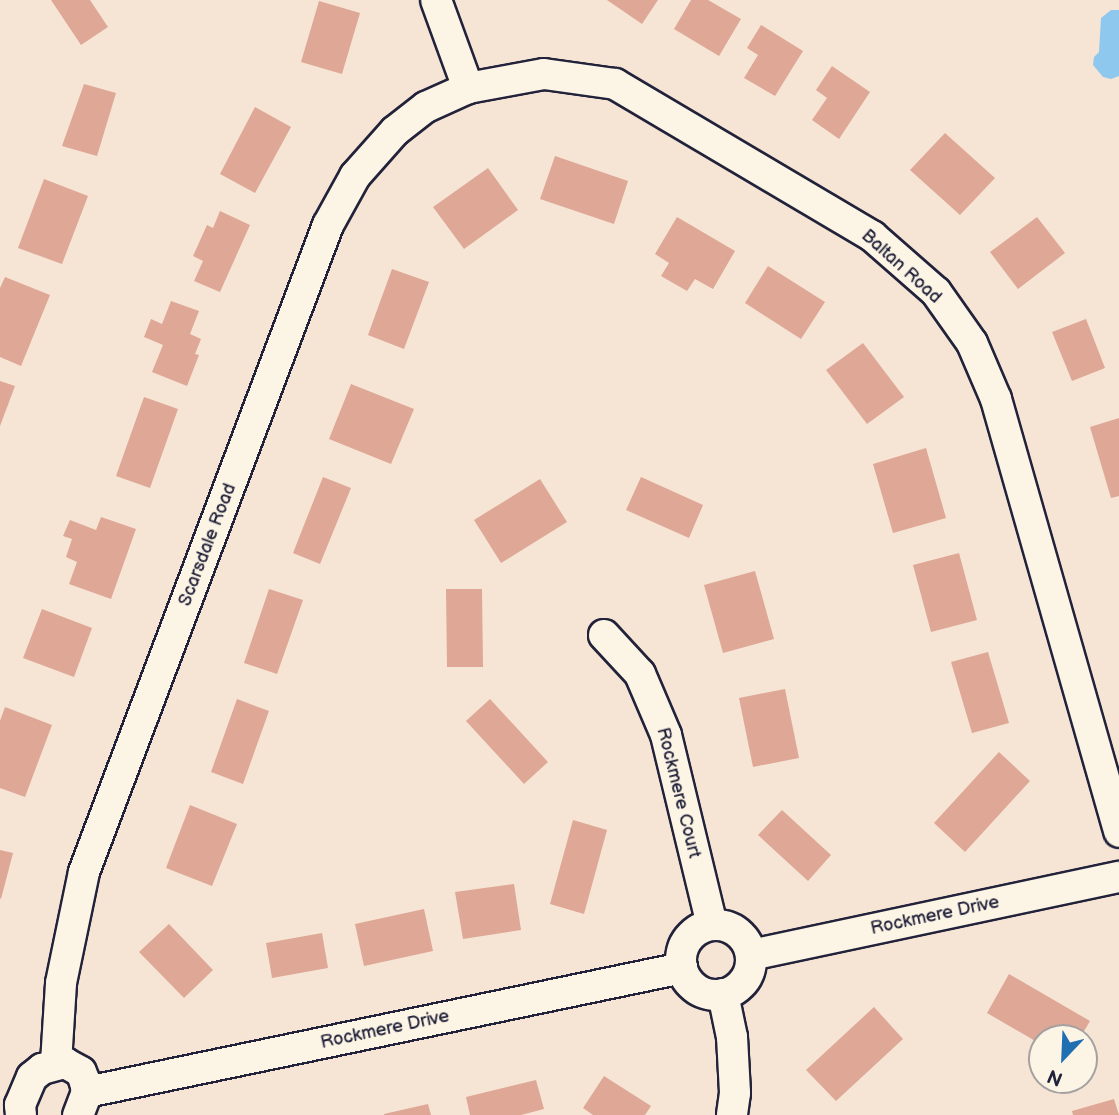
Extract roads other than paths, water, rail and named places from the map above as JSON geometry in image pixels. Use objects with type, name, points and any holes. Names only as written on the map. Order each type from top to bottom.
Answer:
[{"type":"street","points":[[436,0],[468,88]]},
{"type":"street","name":"Baltan Road","points":[[468,88],[544,74],[615,84],[872,236],[936,292],[972,343],[996,400],[1119,832]]},
{"type":"street","name":"Scarsdale Road","points":[[56,1063],[61,983],[83,872],[328,225],[355,176],[395,131],[426,107],[468,88]]},
{"type":"street","name":"Rockmere Court","points":[[604,635],[640,674],[666,735],[712,925]]},
{"type":"street","name":"Rockmere Drive","points":[[751,955],[1119,877]]},
{"type":"street","points":[[712,925],[733,929],[747,945],[751,955],[748,975],[733,991],[723,994],[713,995],[693,986],[682,968],[681,956],[691,936],[712,925]]},
{"type":"street","name":"Rockmere Drive","points":[[83,1103],[682,968]]},
{"type":"street","points":[[723,994],[732,1037],[735,1093],[732,1115]]},
{"type":"street","points":[[14,1109],[32,1077],[56,1063],[73,1065],[81,1072],[83,1103]]},
{"type":"water","points":[[1111,10],[1119,10],[1119,76],[1111,79],[1103,77],[1093,65],[1094,57],[1099,52],[1101,18]]}]
